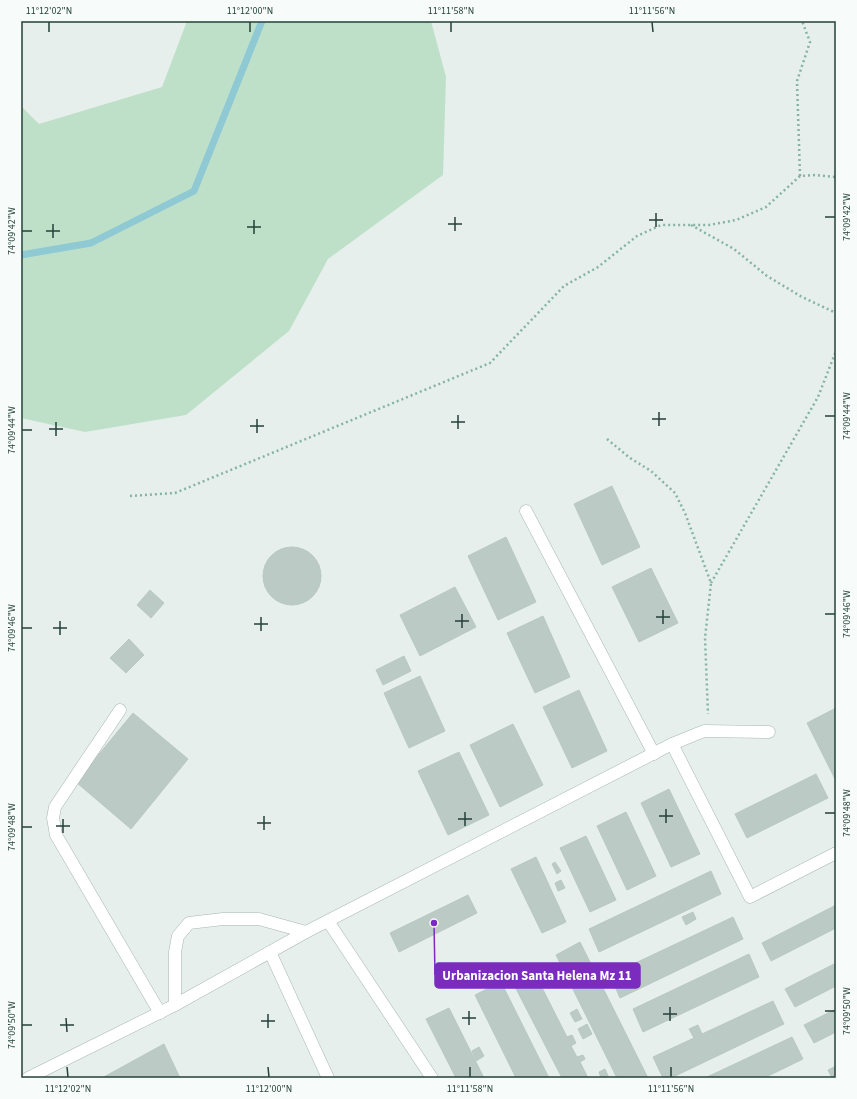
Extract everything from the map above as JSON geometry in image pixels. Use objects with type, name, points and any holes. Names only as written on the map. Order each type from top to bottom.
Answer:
[{"type":"street","points":[[526,511],[654,754]]},
{"type":"street","points":[[120,710],[55,807],[53,818],[56,835],[160,1013]]},
{"type":"street","points":[[28,1078],[160,1013],[306,932],[672,744],[704,730],[769,732]]},
{"type":"street","points":[[672,744],[750,897],[836,853]]},
{"type":"street","points":[[175,1005],[175,952],[178,936],[189,923],[224,919],[259,919],[306,932]]},
{"type":"street","points":[[328,922],[432,1078]]},
{"type":"street","points":[[270,952],[328,1078]]},
{"type":"path","points":[[800,176],[797,81],[810,42],[802,21]]},
{"type":"path","points":[[130,496],[175,493],[490,363],[564,286],[598,267],[637,236],[661,225],[709,225],[736,220],[766,207],[800,176],[815,175],[836,177]]},
{"type":"path","points":[[691,225],[734,249],[767,276],[802,298],[836,313]]},
{"type":"path","points":[[712,730],[707,712],[705,638],[711,583],[818,397],[836,351]]},
{"type":"path","points":[[608,439],[630,458],[651,471],[675,493],[685,513],[711,583]]},
{"type":"green space","points":[[187,21],[431,21],[446,77],[443,175],[328,259],[289,331],[186,415],[85,432],[21,418],[21,106],[39,124],[162,87]]},
{"type":"building","points":[[612,486],[640,547],[602,565],[574,504]]},
{"type":"building","points":[[506,537],[536,602],[498,620],[468,556]]},
{"type":"building","points":[[292,547],[308,552],[316,560],[321,576],[316,592],[308,600],[292,605],[276,600],[268,592],[263,576],[268,560],[276,552]]},
{"type":"building","points":[[651,568],[678,623],[639,642],[612,587]]},
{"type":"building","points":[[455,587],[476,627],[420,656],[400,615]]},
{"type":"building","points":[[150,590],[164,603],[151,618],[137,605]]},
{"type":"building","points":[[543,616],[570,677],[535,693],[507,633]]},
{"type":"building","points":[[129,639],[144,655],[126,673],[110,658]]},
{"type":"building","points":[[404,656],[411,671],[383,685],[376,670]]},
{"type":"building","points":[[420,676],[445,731],[409,748],[384,693]]},
{"type":"building","points":[[579,690],[607,751],[572,768],[543,707]]},
{"type":"building","points":[[836,708],[836,781],[807,723]]},
{"type":"building","points":[[133,713],[188,759],[131,829],[76,782]]},
{"type":"building","points":[[513,724],[543,785],[500,807],[470,745]]},
{"type":"building","points":[[459,752],[489,815],[448,835],[418,771]]},
{"type":"building","points":[[816,774],[828,798],[747,838],[735,814]]},
{"type":"building","points":[[669,789],[700,854],[671,867],[641,803]]},
{"type":"building","points":[[626,812],[656,876],[627,890],[597,826]]},
{"type":"building","points":[[586,836],[616,900],[590,912],[560,848]]},
{"type":"building","points":[[536,857],[566,922],[542,933],[511,869]]},
{"type":"building","points":[[555,862],[561,871],[557,874],[552,864]]},
{"type":"building","points":[[711,871],[721,894],[599,952],[589,929]]},
{"type":"building","points":[[561,880],[565,888],[558,891],[555,883]]},
{"type":"building","points":[[468,895],[477,913],[399,952],[390,933]]},
{"type":"building","points":[[836,905],[836,928],[771,961],[762,943]]},
{"type":"building","points":[[693,912],[696,919],[686,925],[682,917]]},
{"type":"building","points":[[733,917],[743,939],[620,998],[610,975]]},
{"type":"building","points":[[580,942],[648,1078],[617,1078],[556,955]]},
{"type":"building","points":[[749,954],[759,977],[643,1032],[633,1009]]},
{"type":"building","points":[[836,963],[836,986],[795,1007],[785,989]]},
{"type":"building","points":[[531,966],[567,1037],[572,1035],[576,1043],[571,1046],[577,1057],[583,1055],[585,1059],[580,1062],[588,1078],[562,1078],[510,977]]},
{"type":"building","points":[[501,982],[549,1078],[516,1078],[475,995]]},
{"type":"building","points":[[773,1001],[784,1024],[671,1078],[663,1078],[653,1057],[694,1038],[689,1029],[698,1025],[702,1034]]},
{"type":"building","points":[[449,1008],[484,1078],[456,1078],[426,1019]]},
{"type":"building","points":[[577,1009],[582,1019],[575,1022],[570,1013]]},
{"type":"building","points":[[836,1009],[836,1032],[814,1043],[804,1025]]},
{"type":"building","points":[[587,1024],[592,1034],[583,1039],[578,1029]]},
{"type":"building","points":[[792,1037],[803,1059],[764,1078],[705,1078]]},
{"type":"building","points":[[164,1044],[180,1078],[102,1078]]},
{"type":"building","points":[[479,1047],[484,1056],[476,1061],[472,1051]]},
{"type":"building","points":[[836,1066],[836,1078],[832,1078],[828,1070]]},
{"type":"building","points":[[605,1069],[609,1078],[601,1078],[599,1072]]},
{"type":"waterway","points":[[21,255],[91,243],[194,191],[262,21]]},
{"type":"place","name":"Urbanizacion Santa Helena Mz 11","points":[[434,923]]}]
